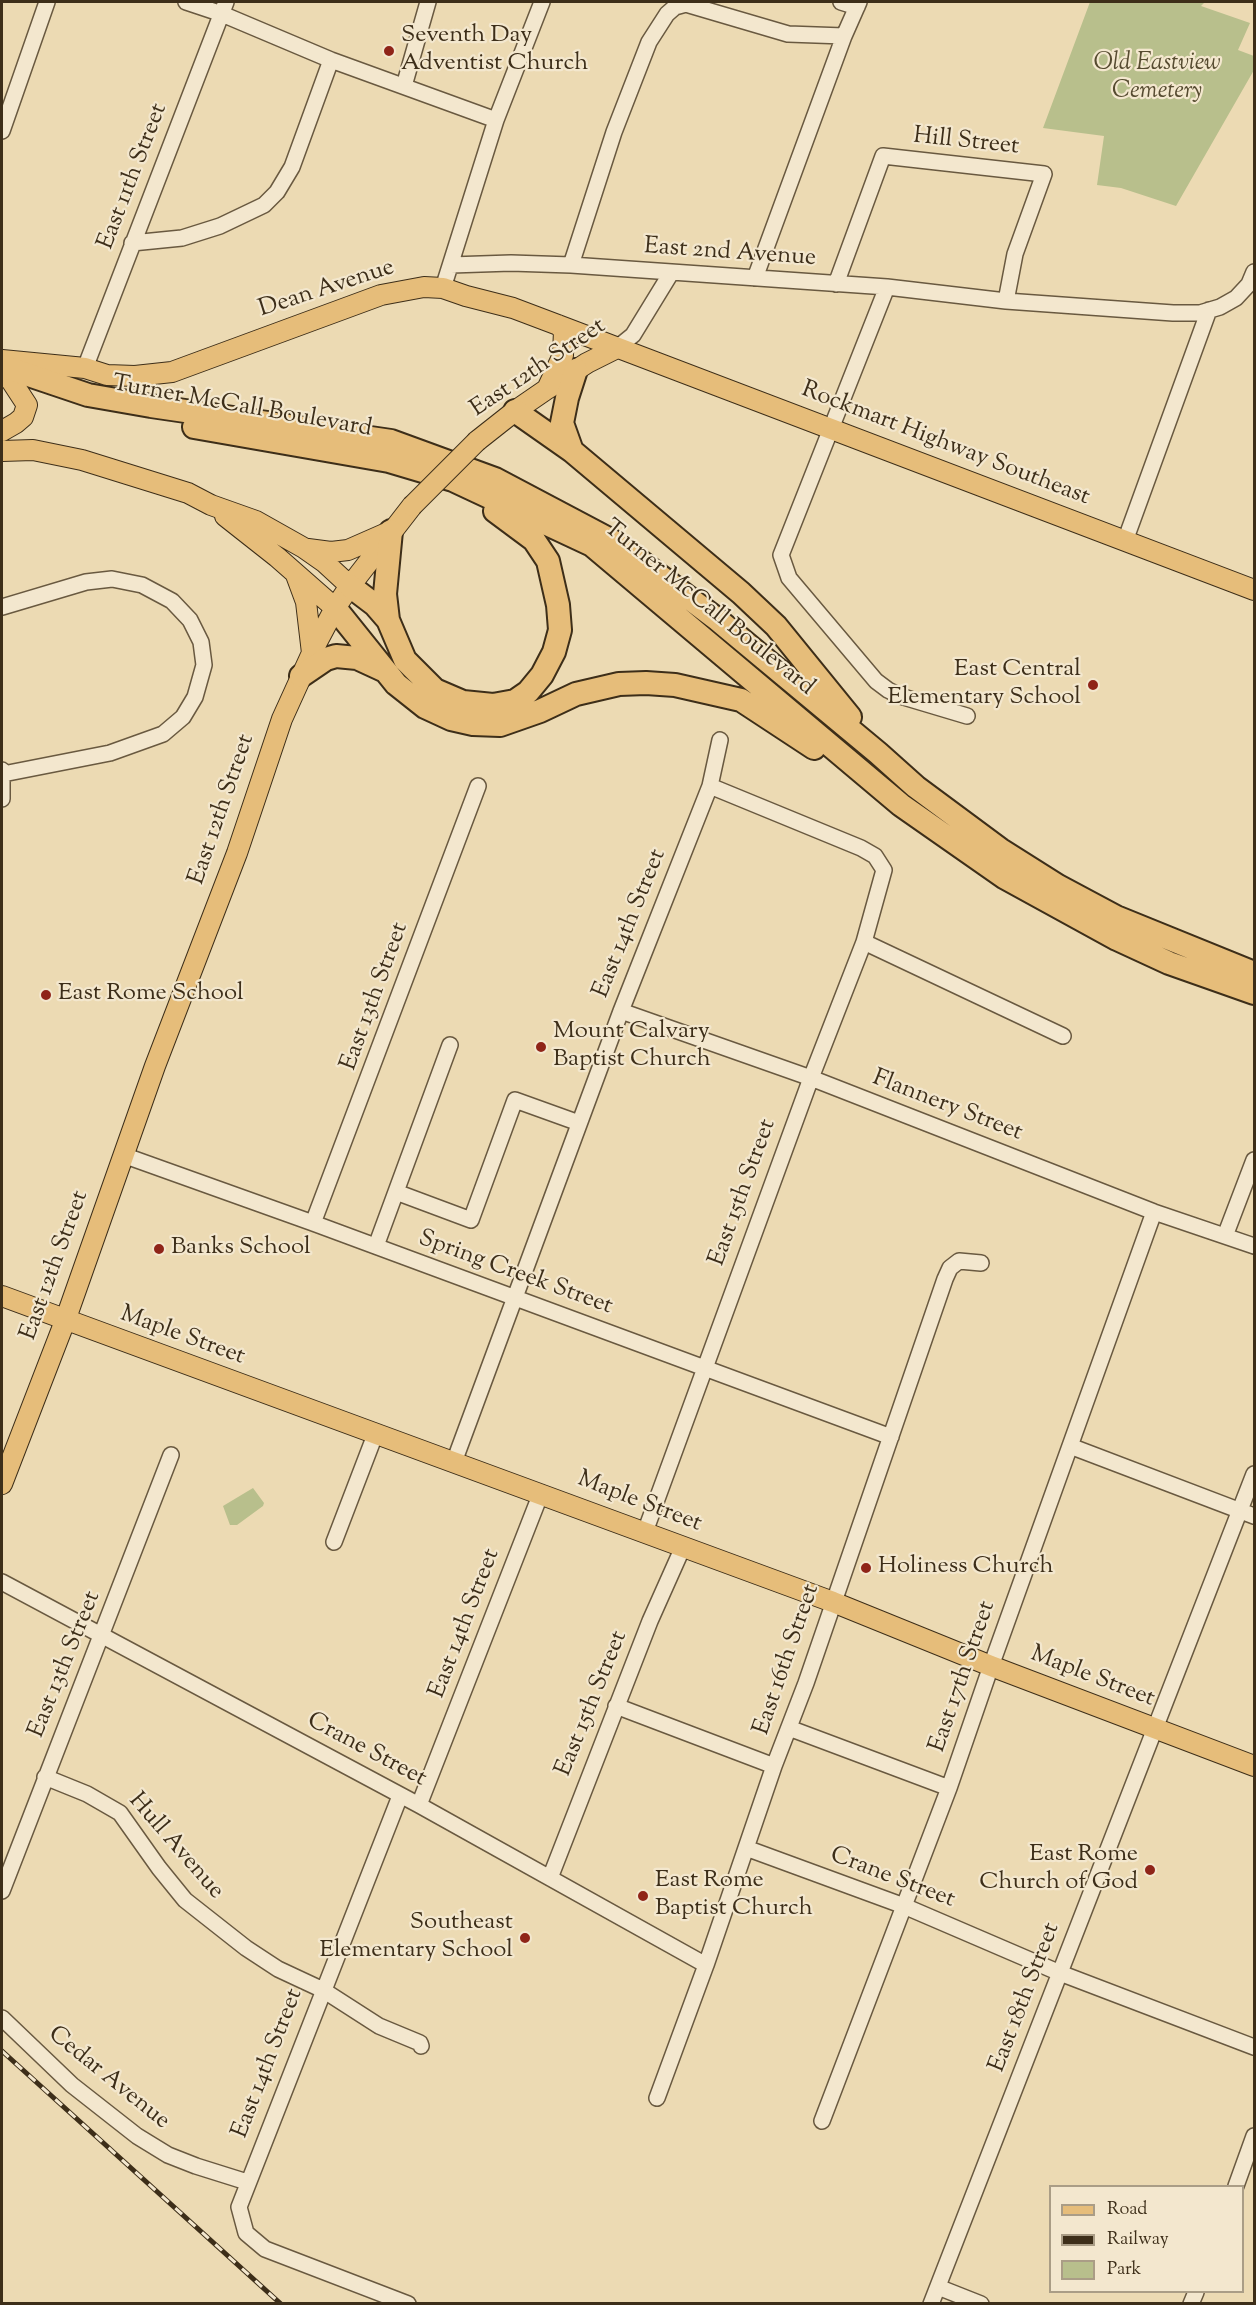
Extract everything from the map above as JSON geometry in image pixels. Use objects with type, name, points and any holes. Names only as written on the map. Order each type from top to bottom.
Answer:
[{"type":"highway","name":"Turner McCall Boulevard","points":[[4,370],[93,410],[389,461],[453,480],[592,545],[901,805],[1004,877],[1117,939],[1169,963],[1254,993]]},
{"type":"highway","name":"Turner McCall Boulevard","points":[[4,370],[88,395],[391,441],[495,479],[616,543],[718,620],[916,787],[1001,850],[1058,886],[1116,917],[1254,972]]},
{"type":"highway","points":[[572,451],[562,423],[576,370]]},
{"type":"highway","points":[[515,411],[572,451],[741,593],[776,626],[878,753]]},
{"type":"highway","points":[[391,531],[385,594],[388,620],[405,660],[435,690],[463,702],[494,705],[514,701],[528,692],[542,675],[554,652],[560,630],[558,605],[548,561],[534,540],[453,480]]},
{"type":"highway","points":[[350,586],[375,605],[388,620]]},
{"type":"highway","points":[[335,608],[396,684],[425,707],[451,719],[486,726],[500,725],[540,711],[576,694],[618,684],[646,683],[675,686],[741,700],[901,805]]},
{"type":"highway","points":[[301,676],[326,659],[336,656],[357,658],[386,672]]},
{"type":"main road","name":"Dean Avenue","points":[[4,370],[86,369],[107,375],[135,376],[172,372],[381,295],[424,287],[443,288],[513,308],[617,348]]},
{"type":"main road","points":[[546,389],[563,355],[564,330],[558,325]]},
{"type":"main road","name":"East 12th Street","points":[[2,1484],[237,853],[282,719],[335,608],[412,506],[477,441],[546,389],[617,348]]},
{"type":"main road","name":"Rockmart Highway Southeast","points":[[617,348],[1254,590]]},
{"type":"main road","points":[[2,431],[16,423],[26,411],[27,405],[4,370]]},
{"type":"main road","points":[[2,451],[33,450],[82,460],[166,485],[211,505],[256,521],[304,548],[324,562],[350,586]]},
{"type":"main road","points":[[211,505],[295,572],[335,608]]},
{"type":"main road","points":[[304,548],[331,552],[348,550],[391,531]]},
{"type":"main road","points":[[295,572],[306,602],[312,653]]},
{"type":"main road","name":"Maple Street","points":[[2,1296],[64,1321],[541,1493],[833,1602],[991,1666],[1254,1766]]},
{"type":"street","points":[[2,131],[47,2]]},
{"type":"street","points":[[186,2],[224,8],[331,60],[496,120]]},
{"type":"street","points":[[404,86],[428,2]]},
{"type":"street","points":[[443,288],[496,120],[542,2]]},
{"type":"street","points":[[754,278],[858,4],[841,2]]},
{"type":"street","points":[[571,265],[614,132],[649,42],[667,14],[675,7],[686,4],[788,34],[844,36]]},
{"type":"street","name":"East 11th Street","points":[[86,369],[132,243],[224,8]]},
{"type":"street","points":[[132,243],[182,238],[220,226],[264,205],[278,192],[292,167],[331,60]]},
{"type":"street","name":"Hill Street","points":[[836,284],[883,156],[1044,174],[1015,254],[1006,301]]},
{"type":"street","name":"East 2nd Avenue","points":[[451,265],[511,263],[571,265],[887,287],[1006,301],[1173,313],[1200,313],[1236,298],[1249,284],[1254,272]]},
{"type":"street","name":"East 12th Street","points":[[617,348],[633,335],[670,273]]},
{"type":"street","points":[[887,287],[832,428],[781,549],[782,564],[789,578],[876,681],[888,690],[967,716]]},
{"type":"street","points":[[1125,540],[1209,310]]},
{"type":"street","points":[[2,608],[87,582],[112,579],[142,585],[172,602],[190,620],[201,642],[204,665],[195,697],[183,717],[163,734],[110,753],[2,772],[2,799]]},
{"type":"street","name":"East 14th Street","points":[[454,1462],[621,1011],[710,786],[720,740]]},
{"type":"street","name":"East 13th Street","points":[[314,1223],[478,786]]},
{"type":"street","name":"East 15th Street","points":[[645,1532],[811,1078],[864,942],[884,870],[875,856],[861,848],[710,786]]},
{"type":"street","points":[[864,942],[1063,1036]]},
{"type":"street","name":"Flannery Street","points":[[621,1011],[811,1078],[1154,1212],[1254,1246]]},
{"type":"street","points":[[376,1246],[450,1045]]},
{"type":"street","points":[[396,1192],[471,1220],[515,1100],[579,1123]]},
{"type":"street","name":"Spring Creek Street","points":[[123,1155],[314,1223],[891,1437]]},
{"type":"street","points":[[1225,1236],[1254,1160]]},
{"type":"street","name":"East 17th Street","points":[[822,2121],[949,1788],[1154,1212]]},
{"type":"street","name":"East 16th Street","points":[[657,2098],[706,1965],[774,1766],[806,1683],[941,1289],[950,1269],[960,1261],[973,1260],[981,1263]]},
{"type":"street","points":[[334,1542],[375,1435]]},
{"type":"street","points":[[1070,1446],[1247,1514]]},
{"type":"street","name":"East 13th Street","points":[[2,1891],[171,1455]]},
{"type":"street","name":"East 18th Street","points":[[931,2304],[1155,1729],[1247,1514],[1254,1474]]},
{"type":"street","name":"East 14th Street","points":[[419,1805],[541,1493]]},
{"type":"street","name":"East 15th Street","points":[[550,1878],[650,1621],[683,1547]]},
{"type":"street","name":"Crane Street","points":[[2,1582],[419,1805],[706,1965]]},
{"type":"street","points":[[616,1706],[774,1766]]},
{"type":"street","points":[[789,1728],[949,1788]]},
{"type":"street","name":"Hull Avenue","points":[[45,1777],[87,1794],[120,1813],[159,1868],[185,1900],[200,1914],[278,1969],[323,1990],[379,2026],[420,2043],[421,2046]]},
{"type":"street","name":"East 14th Street","points":[[247,2182],[400,1796]]},
{"type":"street","name":"Crane Street","points":[[746,1848],[904,1906],[1060,1973],[1254,2047]]},
{"type":"street","name":"Cedar Avenue","points":[[2,2018],[81,2092],[137,2136],[168,2155],[247,2182]]},
{"type":"street","points":[[1237,2185],[1254,2136]]},
{"type":"street","points":[[247,2182],[240,2201],[241,2218],[246,2233],[266,2249],[408,2304]]},
{"type":"street","points":[[938,2287],[981,2304]]},
{"type":"green space","name":"Old Eastview Cemetery","points":[[1090,2],[1205,2],[1201,6],[1250,23],[1238,50],[1254,56],[1254,70],[1176,206],[1121,188],[1097,185],[1104,136],[1043,128]]},
{"type":"green space","points":[[253,1488],[264,1503],[263,1506],[237,1525],[230,1525],[223,1506]]},
{"type":"railway","points":[[2,2051],[281,2304]]},
{"type":"place","name":"Seventh Day Adventist Church","points":[[389,51]]},
{"type":"place","name":"East Central Elementary School","points":[[1093,685]]},
{"type":"place","name":"East Rome School","points":[[46,995]]},
{"type":"place","name":"Mount Calvary Baptist Church","points":[[541,1047]]},
{"type":"place","name":"Banks School","points":[[159,1249]]},
{"type":"place","name":"Holiness Church","points":[[866,1568]]},
{"type":"place","name":"East Rome Church of God","points":[[1150,1870]]},
{"type":"place","name":"East Rome Baptist Church","points":[[643,1896]]},
{"type":"place","name":"Southeast Elementary School","points":[[525,1938]]}]
